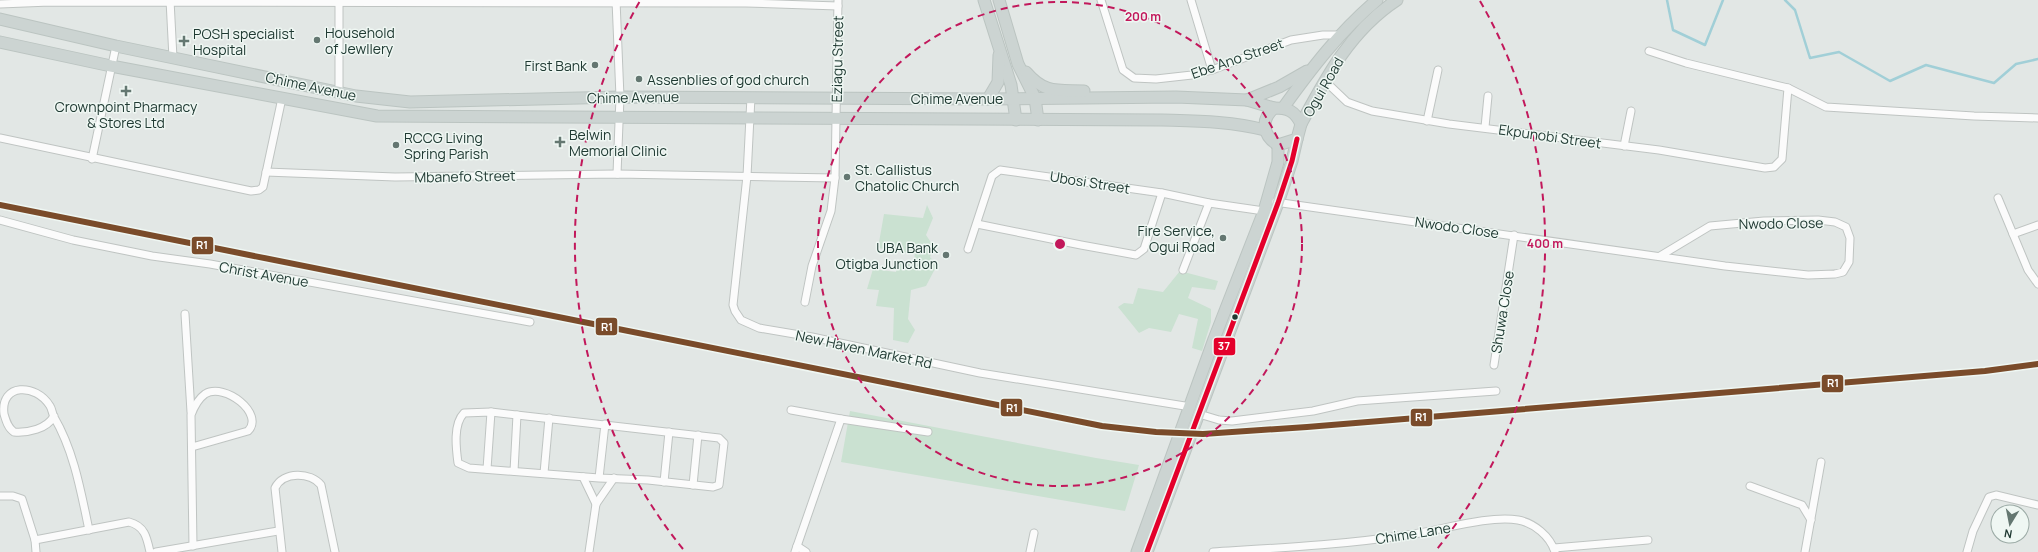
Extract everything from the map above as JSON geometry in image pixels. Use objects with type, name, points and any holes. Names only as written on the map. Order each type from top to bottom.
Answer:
[{"type":"main road","points":[[984,0],[1011,85],[1016,120]]},
{"type":"main road","points":[[999,0],[1018,64],[1035,98],[1038,120]]},
{"type":"main road","name":"Ogui Road","points":[[1279,108],[1340,35],[1377,0]]},
{"type":"main road","name":"Ogui Road","points":[[1301,124],[1334,63],[1358,34],[1397,0]]},
{"type":"main road","name":"Chime Avenue","points":[[0,19],[116,46],[339,92],[376,99],[410,102],[620,97],[988,99],[1120,98],[1247,100],[1279,108]]},
{"type":"main road","name":"Chime Avenue","points":[[0,42],[111,66],[377,116],[1205,121],[1240,125],[1265,130]]},
{"type":"main road","points":[[988,99],[998,82],[999,47]]},
{"type":"main road","points":[[1018,64],[1034,82],[1044,88],[1091,92],[1120,98]]},
{"type":"main road","points":[[1247,100],[1279,87],[1311,69]]},
{"type":"main road","points":[[1136,552],[1195,410],[1264,211],[1273,201],[1280,149],[1278,145],[1270,139],[1265,130],[1265,120],[1268,113],[1279,108],[1295,114],[1301,124],[1292,161],[1273,201],[1219,341]]},
{"type":"main road","points":[[1278,145],[1297,139]]},
{"type":"main road","points":[[1147,552],[1179,451]]},
{"type":"street","name":"Ebe Ano Street","points":[[1101,0],[1123,70],[1134,78],[1170,78],[1212,70],[1291,40],[1323,35],[1340,35]]},
{"type":"street","points":[[1191,0],[1212,70]]},
{"type":"street","points":[[339,1],[339,92]]},
{"type":"street","points":[[0,4],[339,1],[838,3]]},
{"type":"street","points":[[170,2],[173,58]]},
{"type":"street","points":[[616,2],[620,97],[617,174]]},
{"type":"street","name":"Eziagu Street","points":[[836,118],[838,3]]},
{"type":"street","points":[[92,159],[116,46]]},
{"type":"street","points":[[1649,52],[1686,63],[1788,88],[1820,105],[1834,108],[2038,118]]},
{"type":"street","points":[[1427,120],[1438,70]]},
{"type":"street","name":"Ekpunobi Street","points":[[1325,81],[1339,96],[1358,107],[1372,111],[1427,120],[1659,150],[1765,168],[1774,167],[1782,159],[1788,88]]},
{"type":"street","points":[[1485,127],[1488,96]]},
{"type":"street","name":"New Haven Market Rd","points":[[751,97],[748,176],[733,305],[741,320],[748,325],[812,337],[980,373],[1195,410],[1219,420],[1232,421],[1313,412],[1357,401],[1496,391]]},
{"type":"street","points":[[0,138],[92,159],[251,191],[259,190],[263,187],[282,98]]},
{"type":"street","points":[[1624,146],[1631,111]]},
{"type":"street","points":[[805,302],[812,266],[831,211],[835,178],[836,118]]},
{"type":"street","name":"Ubosi Street","points":[[968,249],[992,176],[1000,170],[1162,193],[1208,203],[1264,211]]},
{"type":"street","name":"Mbanefo Street","points":[[266,172],[395,177],[617,174],[835,178]]},
{"type":"street","points":[[976,224],[1136,255],[1144,249],[1162,193]]},
{"type":"street","points":[[1998,198],[2028,270],[2038,284]]},
{"type":"street","name":"Nwodo Close","points":[[1273,201],[1763,271],[1808,275],[1835,274],[1843,272],[1849,262],[1850,238],[1846,228],[1835,222],[1818,220],[1756,222],[1710,226],[1660,256]]},
{"type":"street","points":[[1183,270],[1208,203]]},
{"type":"street","name":"Christ Avenue","points":[[0,220],[73,240],[152,256],[210,264],[530,322]]},
{"type":"street","points":[[2013,234],[2038,225]]},
{"type":"street","name":"Shuwa Close","points":[[1494,365],[1514,235]]},
{"type":"street","points":[[185,314],[190,380],[188,382],[191,394],[190,415],[192,447],[193,546]]},
{"type":"street","points":[[54,416],[50,422],[39,428],[14,432],[8,425],[3,411],[4,403],[7,395],[19,389],[37,392],[45,399],[67,440],[89,530]]},
{"type":"street","points":[[190,415],[202,397],[212,391],[217,391],[228,393],[234,397],[246,408],[251,418],[250,428],[248,431],[192,447]]},
{"type":"street","points":[[791,410],[928,432]]},
{"type":"street","points":[[469,411],[517,415],[719,438],[724,444],[719,485],[713,488],[664,482],[487,469],[462,466],[458,462],[456,448],[458,427],[461,416],[469,411]]},
{"type":"street","points":[[487,469],[491,412]]},
{"type":"street","points":[[514,471],[517,415]]},
{"type":"street","points":[[544,473],[549,418]]},
{"type":"street","points":[[806,552],[796,549],[841,419]]},
{"type":"street","points":[[599,478],[605,424]]},
{"type":"street","points":[[664,482],[669,432]]},
{"type":"street","points":[[693,485],[698,435]]},
{"type":"street","points":[[1805,552],[1821,462]]},
{"type":"street","points":[[282,552],[278,531],[276,484],[285,478],[309,476],[321,485],[335,552]]},
{"type":"street","points":[[583,477],[596,504]]},
{"type":"street","points":[[589,552],[592,540],[596,504],[614,478]]},
{"type":"street","points":[[1750,486],[1802,505],[1811,520]]},
{"type":"street","points":[[1967,552],[1973,531],[1989,497],[1996,495],[2038,505]]},
{"type":"street","points":[[0,496],[13,496],[22,499],[36,552]]},
{"type":"street","name":"Chime Lane","points":[[1213,552],[1312,547],[1407,536],[1482,521],[1517,520],[1535,526],[1541,530],[1554,550],[1648,540]]},
{"type":"street","points":[[34,540],[130,522],[136,524],[145,531],[150,552]]},
{"type":"street","points":[[156,552],[278,531]]},
{"type":"street","points":[[1030,552],[1034,533]]},
{"type":"green space","points":[[927,205],[933,218],[926,235],[934,247],[930,257],[937,265],[926,286],[911,290],[908,319],[915,330],[908,343],[893,340],[894,308],[876,306],[879,290],[867,289],[873,269],[896,272],[898,262],[913,264],[915,254],[878,248],[884,214],[923,218]]},
{"type":"green space","points":[[1180,271],[1218,281],[1215,290],[1192,287],[1188,298],[1211,309],[1211,322],[1202,351],[1192,348],[1198,319],[1179,314],[1171,332],[1149,328],[1139,333],[1118,307],[1124,303],[1133,304],[1138,288],[1163,292]]},
{"type":"green space","points":[[850,411],[1139,465],[1125,511],[841,462]]},
{"type":"waterway","points":[[1667,0],[1673,30],[1705,45],[1723,0]]},
{"type":"waterway","points":[[1785,0],[1795,10],[1810,58],[1839,52],[1890,81],[1926,65],[1994,83],[2016,64],[2038,59]]},
{"type":"transit line","name":"37","points":[[1147,552],[1278,203],[1292,161],[1297,139]]},
{"type":"transit line","name":"R1","points":[[0,205],[1102,426],[1156,432],[1203,434],[1307,427],[1985,371],[2038,364]]},
{"type":"place","name":"Household of Jewllery","points":[[317,40]]},
{"type":"place","name":"POSH specialist Hospital","points":[[184,41]]},
{"type":"place","name":"First Bank","points":[[595,65]]},
{"type":"place","name":"Assenblies of god church","points":[[639,79]]},
{"type":"place","name":"Crownpoint Pharmacy & Stores Ltd","points":[[126,91]]},
{"type":"place","name":"Belwin Memorial Clinic","points":[[560,142]]},
{"type":"place","name":"RCCG Living Spring Parish","points":[[396,145]]},
{"type":"place","name":"St. Callistus Chatolic Church","points":[[847,177]]},
{"type":"place","name":"Fire Service, Ogui Road","points":[[1223,238]]},
{"type":"place","name":"UBA Bank Otigba Junction","points":[[946,255]]}]
